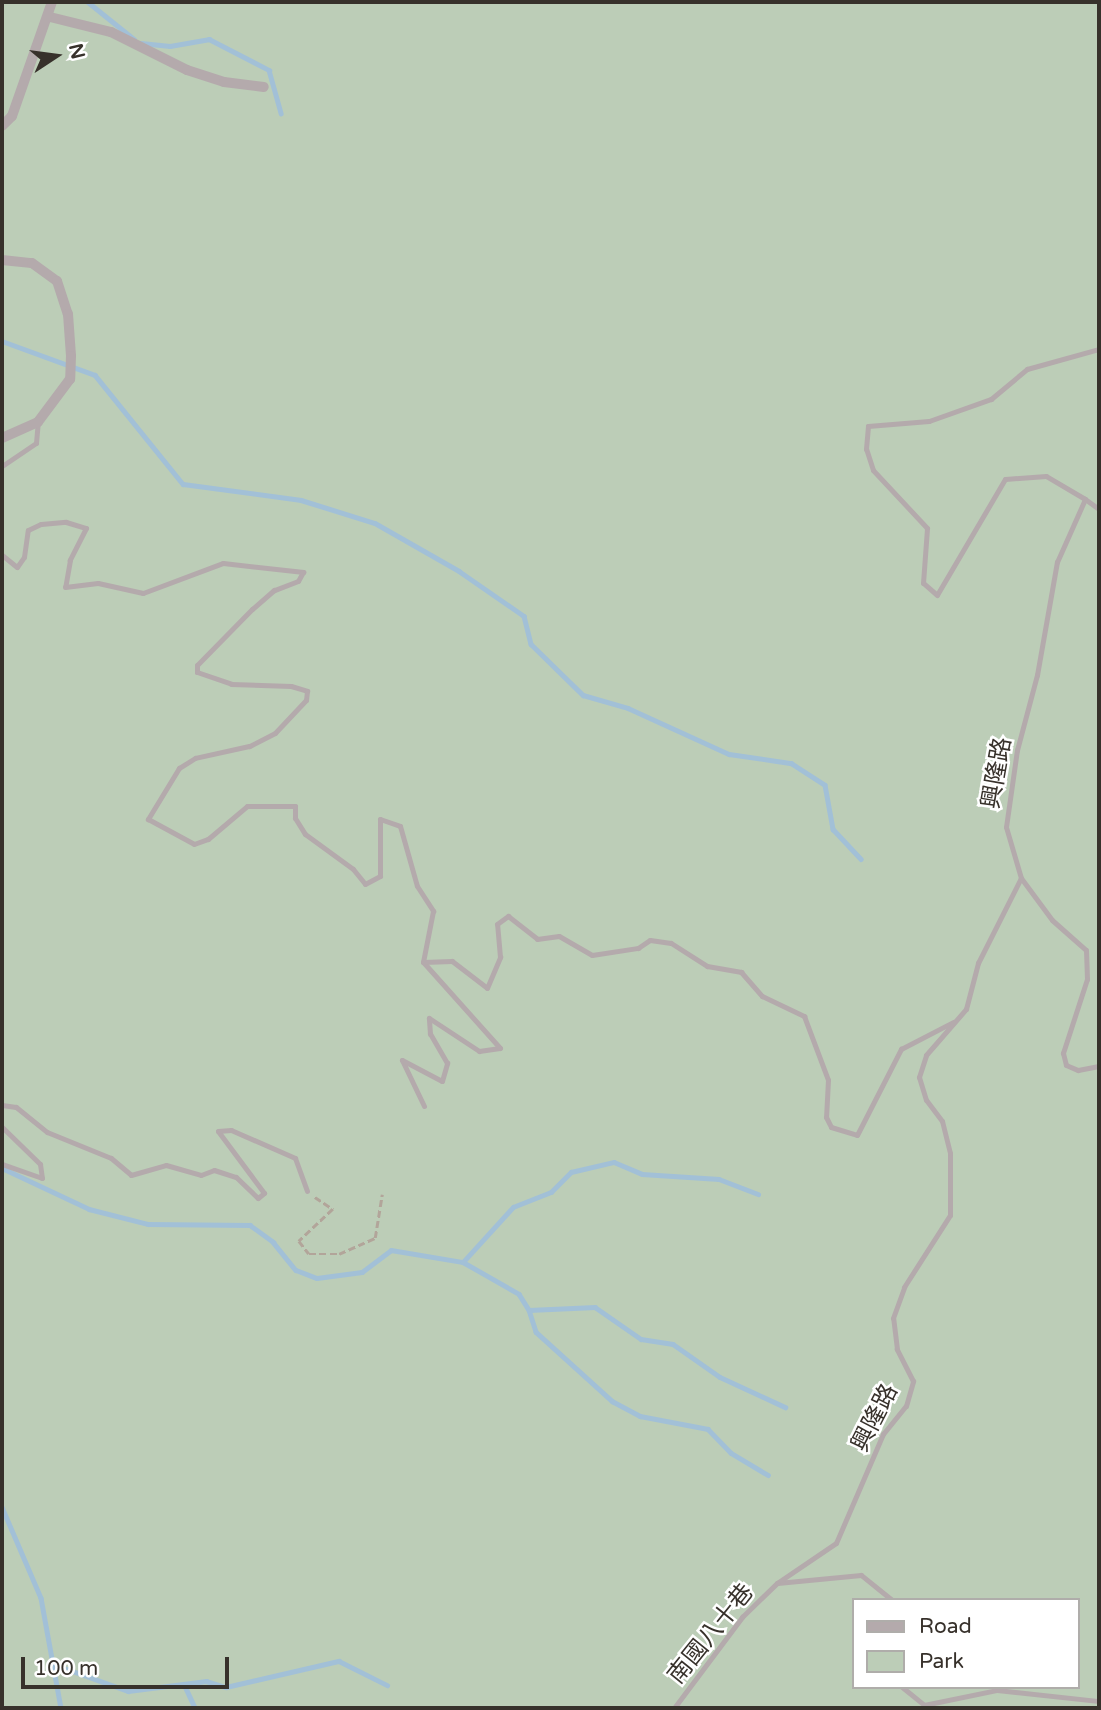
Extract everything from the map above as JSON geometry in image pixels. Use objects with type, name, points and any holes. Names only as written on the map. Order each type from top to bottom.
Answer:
[{"type":"street","points":[[2,126],[12,116],[50,17],[52,2]]},
{"type":"street","points":[[50,17],[111,32],[212,78],[264,87]]},
{"type":"street","points":[[2,260],[43,268],[57,281],[68,314],[70,379],[38,422],[2,438]]},
{"type":"lane","points":[[1099,349],[1027,369],[990,399],[929,421],[869,426],[866,449],[873,470],[927,528],[923,583],[937,596],[1005,479],[1046,476],[1099,509]]},
{"type":"lane","points":[[2,466],[36,443],[38,422]]},
{"type":"lane","name":"興隆路","points":[[776,1583],[836,1544],[883,1434],[906,1406],[913,1381],[897,1349],[893,1318],[904,1287],[950,1215],[950,1153],[942,1121],[926,1100],[919,1077],[926,1055],[967,1009],[978,963],[1021,878],[1006,827],[1017,750],[1037,674],[1057,562],[1085,499]]},
{"type":"lane","points":[[2,555],[17,567],[24,557],[27,530],[41,524],[66,522],[86,528],[70,560],[65,587],[98,583],[143,593],[223,563],[303,572],[298,580],[274,590],[252,609],[197,665],[197,672],[231,684],[291,686],[307,691],[306,700],[275,733],[249,746],[195,758],[179,768],[148,819],[194,844],[208,839],[247,806],[295,806],[295,818],[305,834],[353,869],[365,884],[380,876],[380,819],[400,826],[417,886],[433,911],[424,962]]},
{"type":"lane","points":[[1021,878],[1052,920],[1086,950],[1087,979],[1063,1053],[1066,1065],[1078,1070],[1099,1066]]},
{"type":"lane","points":[[424,962],[452,961],[487,988],[500,957],[496,924],[508,916],[537,939],[559,936],[592,955],[638,948],[650,940],[671,943],[707,966],[741,972],[762,996],[804,1016],[828,1080],[827,1117],[831,1127],[857,1135],[901,1049],[956,1021]]},
{"type":"lane","points":[[424,962],[500,1048],[479,1051],[429,1018],[430,1034],[447,1063],[442,1081],[401,1060],[424,1106]]},
{"type":"lane","points":[[2,1104],[16,1107],[57,1137],[111,1158],[131,1175],[166,1165],[201,1175],[214,1170],[236,1177],[258,1198],[264,1193],[218,1131],[231,1130],[295,1158],[307,1191]]},
{"type":"lane","points":[[2,1127],[40,1164],[42,1178],[2,1164]]},
{"type":"lane","points":[[776,1583],[861,1575],[890,1598]]},
{"type":"lane","name":"南國八十巷","points":[[674,1708],[742,1617],[776,1583]]},
{"type":"lane","points":[[904,1689],[924,1705],[997,1690],[1099,1701]]},
{"type":"path","points":[[307,1191],[333,1209],[299,1241],[309,1254],[339,1255],[375,1238],[382,1195]]},
{"type":"green space","points":[[2,2],[1099,2],[1099,1708],[2,1708]]},
{"type":"waterway","points":[[34,2],[82,2]]},
{"type":"waterway","points":[[88,2],[134,39]]},
{"type":"waterway","points":[[141,43],[170,46],[209,39],[269,70],[281,113]]},
{"type":"waterway","points":[[2,341],[95,375],[183,484],[301,500],[375,523],[459,571],[524,616],[531,644],[583,695],[628,708],[729,754],[791,763],[825,785],[833,829],[861,859]]},
{"type":"waterway","points":[[463,1262],[513,1207],[551,1192],[571,1172],[614,1162],[642,1174],[719,1179],[758,1194]]},
{"type":"waterway","points":[[2,1168],[89,1209],[148,1224],[250,1225],[273,1242],[296,1270],[317,1278],[362,1272],[391,1250],[463,1262],[519,1294],[529,1310],[595,1307],[641,1339],[673,1344],[720,1377],[785,1407]]},
{"type":"waterway","points":[[529,1310],[536,1332],[612,1401],[640,1416],[708,1429],[731,1453],[768,1475]]},
{"type":"waterway","points":[[2,1507],[41,1598],[61,1708]]},
{"type":"waterway","points":[[50,1663],[128,1691],[206,1681],[226,1687],[339,1661],[387,1685]]},
{"type":"waterway","points":[[184,1684],[195,1708]]}]
